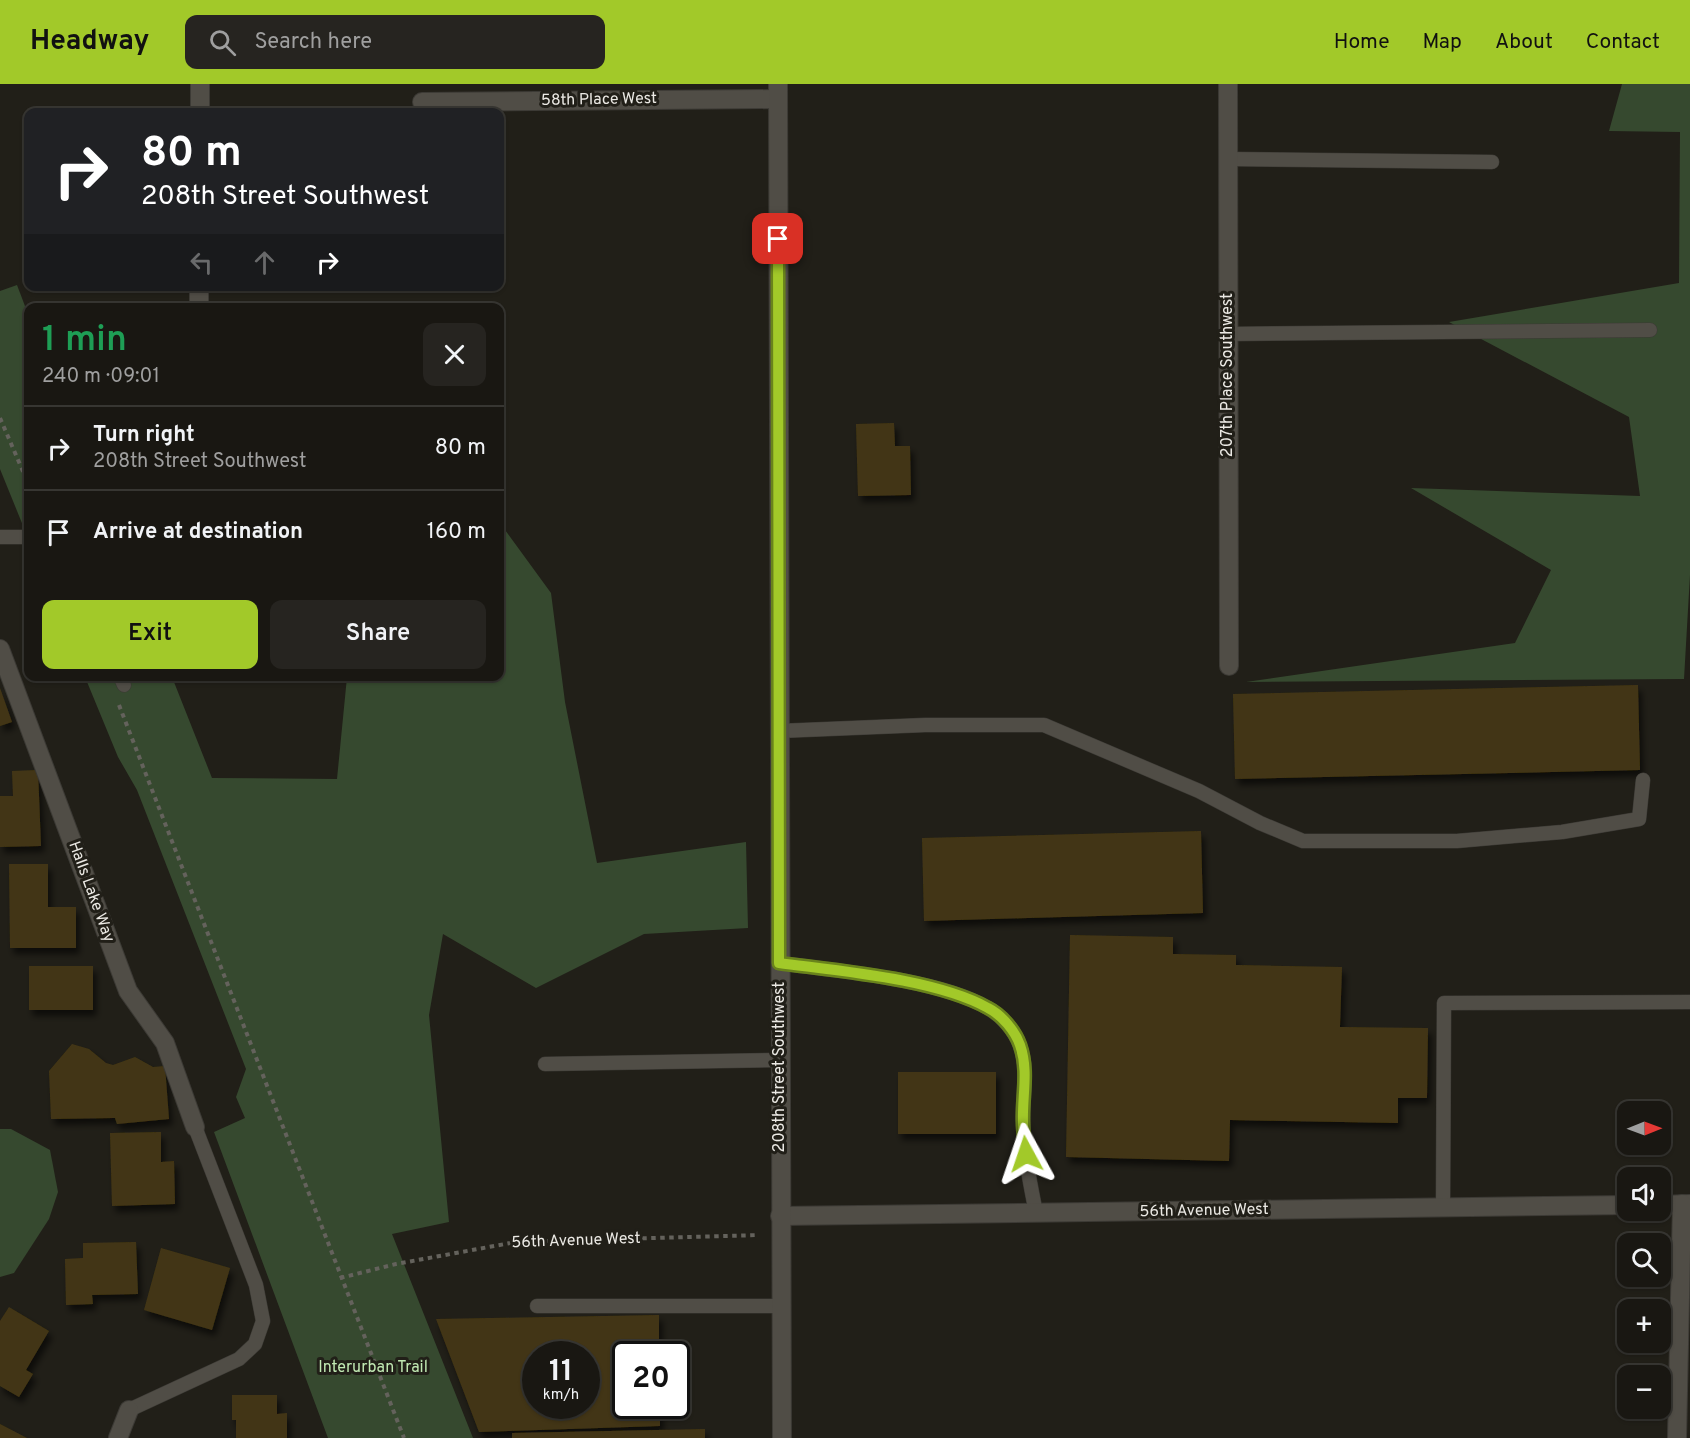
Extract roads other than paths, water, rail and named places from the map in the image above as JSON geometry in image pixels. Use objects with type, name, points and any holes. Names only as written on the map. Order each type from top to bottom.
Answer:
[{"type":"street","points":[[200,84],[200,108]]},
{"type":"street","name":"207th Place Southwest","points":[[1228,84],[1229,666]]},
{"type":"street","name":"58th Place West","points":[[422,102],[778,91]]},
{"type":"street","name":"208th Street Southwest","points":[[778,91],[778,731],[782,1438]]},
{"type":"street","name":"Halls Lake Way","points":[[0,649],[128,991],[165,1043],[195,1127]]},
{"type":"street","points":[[1671,1205],[1686,1204],[1677,1438]]},
{"type":"street","name":"56th Avenue West","points":[[780,1226],[1036,1213],[1617,1205]]},
{"type":"street","points":[[118,1438],[129,1410]]},
{"type":"lane","points":[[1228,159],[1492,162]]},
{"type":"lane","points":[[1228,334],[1650,330]]},
{"type":"lane","points":[[0,537],[24,537]]},
{"type":"lane","points":[[778,731],[924,725],[1044,725],[1199,791],[1260,823],[1303,841],[1457,841],[1562,832],[1639,819],[1643,780]]},
{"type":"lane","points":[[779,963],[882,978],[961,996],[989,1008],[1007,1023],[1020,1045],[1026,1081],[1023,1121],[1028,1170],[1036,1213]]},
{"type":"lane","points":[[1443,1208],[1444,1003],[1690,1002]]},
{"type":"lane","points":[[545,1064],[779,1060]]},
{"type":"lane","points":[[129,1410],[238,1359],[255,1344],[263,1320],[256,1285],[195,1127]]},
{"type":"lane","points":[[537,1306],[781,1306]]},
{"type":"park label","name":"Interurban Trail","points":[[373,1368]]}]
